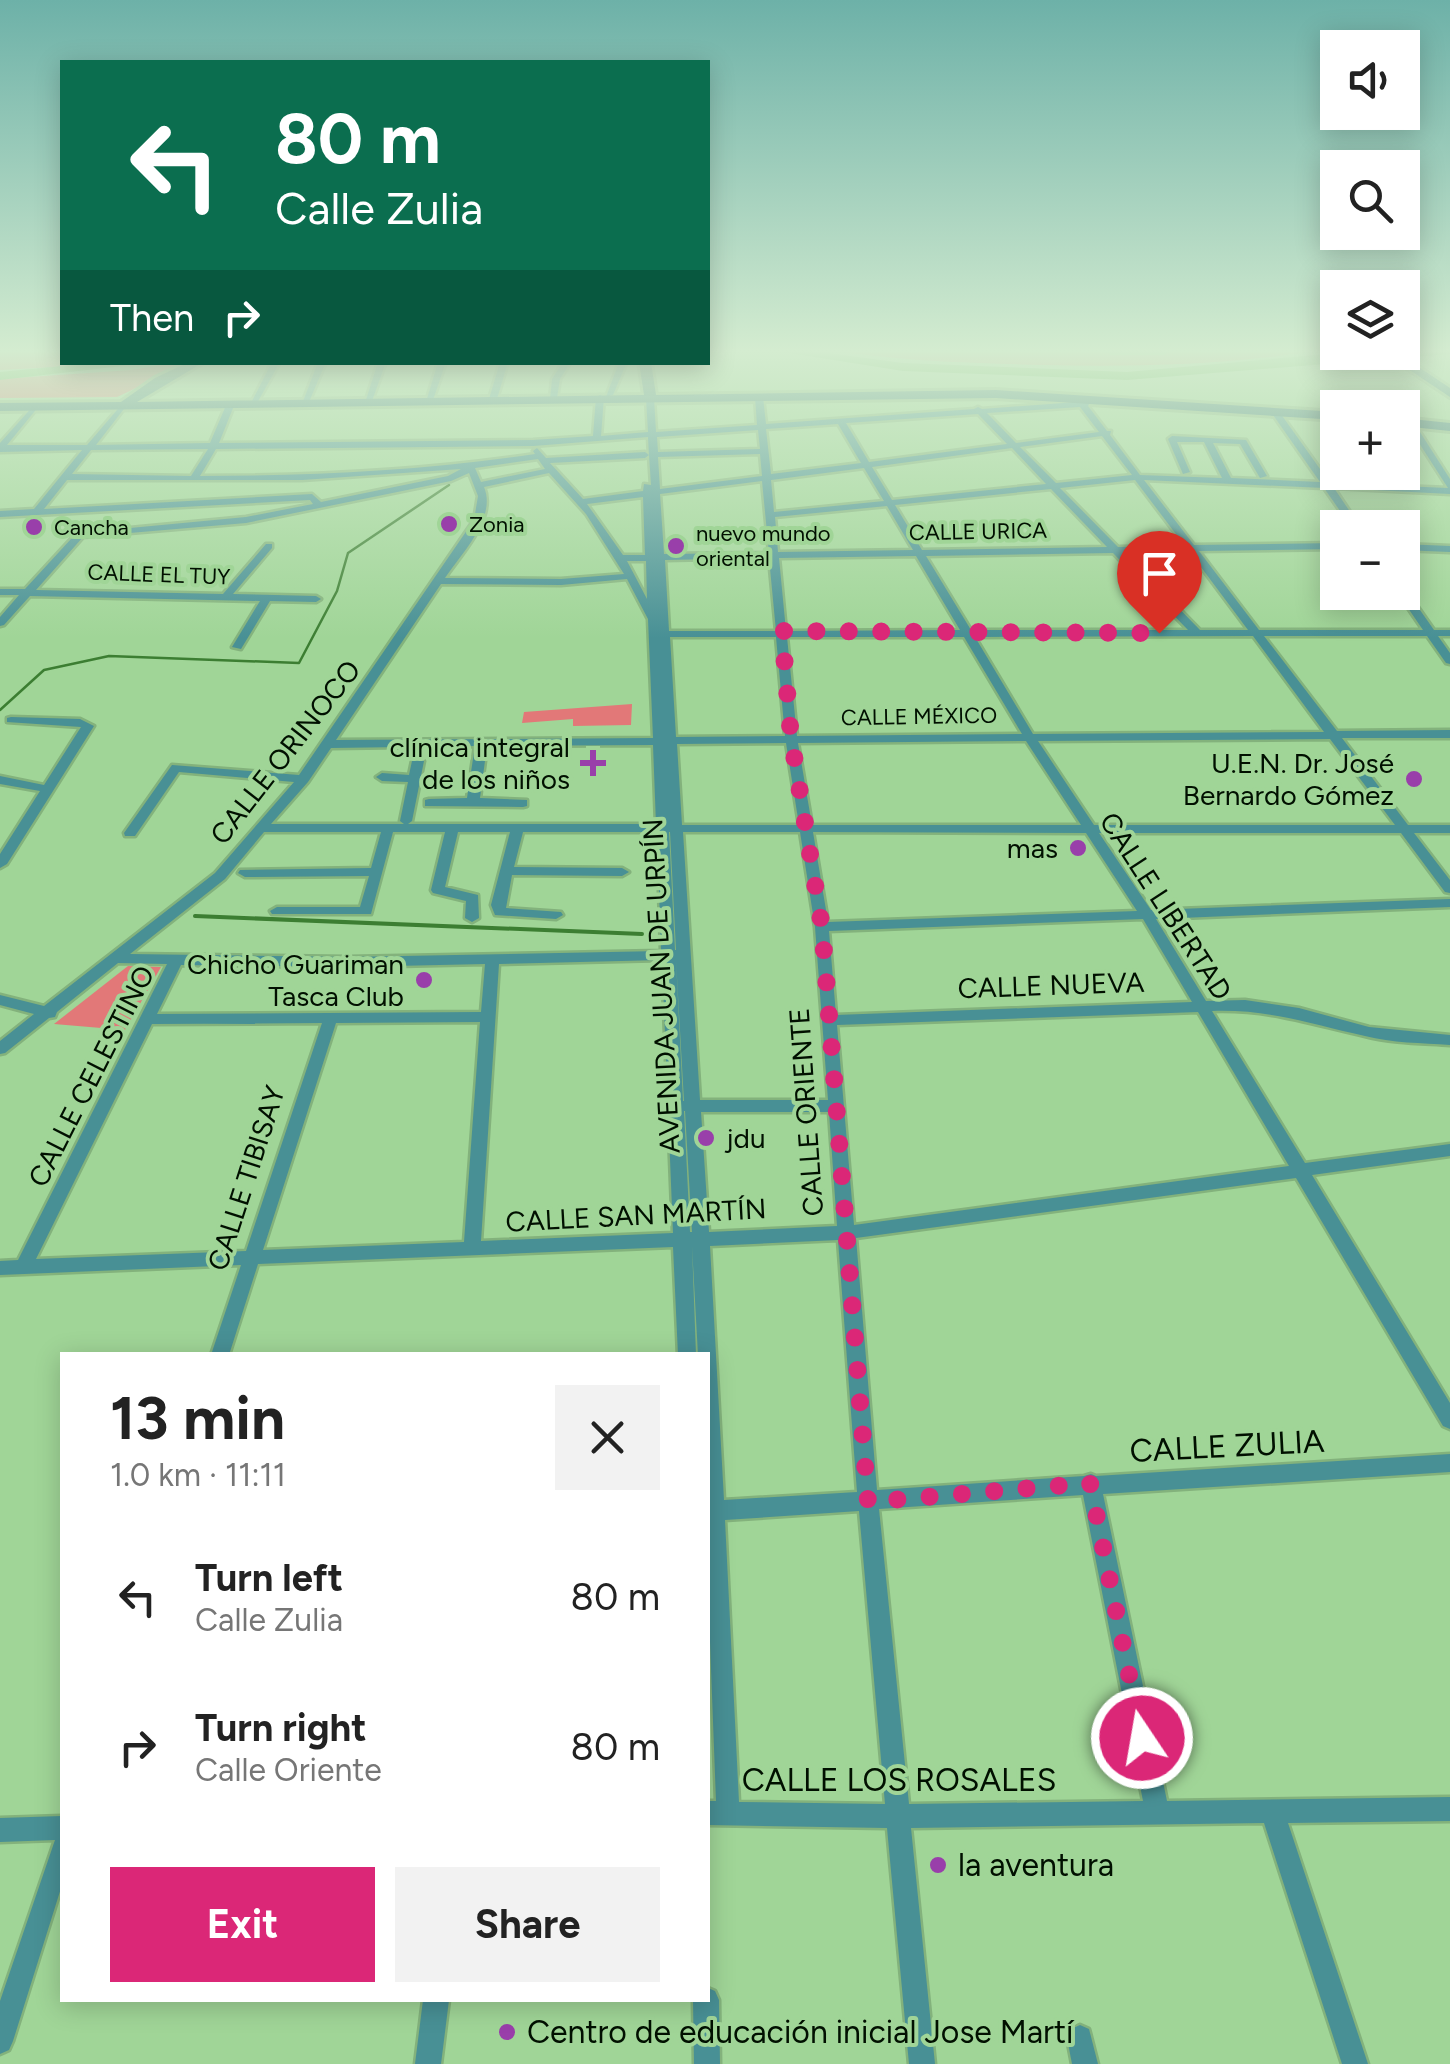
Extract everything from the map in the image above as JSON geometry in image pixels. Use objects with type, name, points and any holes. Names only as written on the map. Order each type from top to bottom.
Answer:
[{"type":"street","points":[[36,513],[88,445]]},
{"type":"street","points":[[0,448],[286,445]]},
{"type":"street","points":[[534,445],[620,558],[658,630],[1450,633]]},
{"type":"street","name":"AVENIDA JUAN DE URPÍN","points":[[648,445],[700,1352]]},
{"type":"street","name":"CALLE ORIENTE","points":[[763,445],[791,737],[822,927],[844,1233],[922,2064]]},
{"type":"street","name":"CALLE LIBERTAD","points":[[855,445],[1028,735],[1147,915],[1450,1420]]},
{"type":"street","points":[[581,502],[1012,445]]},
{"type":"street","points":[[1014,445],[1198,633]]},
{"type":"street","points":[[1116,445],[1450,889]]},
{"type":"street","points":[[1173,445],[1186,472]]},
{"type":"street","points":[[1210,445],[1228,481]]},
{"type":"street","points":[[1245,445],[1263,476]]},
{"type":"street","points":[[1300,445],[1320,473]]},
{"type":"street","points":[[1422,445],[1450,489]]},
{"type":"street","points":[[193,479],[213,446]]},
{"type":"street","points":[[62,477],[256,480],[763,451]]},
{"type":"street","points":[[471,468],[480,485],[544,463]]},
{"type":"street","points":[[84,534],[246,520],[451,478],[471,468]]},
{"type":"street","points":[[770,514],[1140,477],[1320,485]]},
{"type":"street","points":[[247,500],[256,480]]},
{"type":"street","name":"CALLE ORINOCO","points":[[0,1049],[220,876],[304,779],[480,520],[480,485]]},
{"type":"street","points":[[1420,488],[1450,489]]},
{"type":"street","points":[[0,514],[312,497],[320,506]]},
{"type":"street","points":[[0,623],[84,534],[91,511]]},
{"type":"street","points":[[227,595],[269,546]]},
{"type":"street","name":"CALLE URICA","points":[[620,558],[1320,546]]},
{"type":"street","points":[[1420,547],[1450,548]]},
{"type":"street","points":[[439,581],[561,582],[632,576]]},
{"type":"street","name":"CALLE EL TUY","points":[[0,592],[316,599]]},
{"type":"street","points":[[237,647],[267,597]]},
{"type":"street","points":[[1414,610],[1450,661]]},
{"type":"street","points":[[0,864],[87,722],[11,720]]},
{"type":"street","name":"CALLE MÉXICO","points":[[329,744],[1450,734]]},
{"type":"street","points":[[473,802],[482,742]]},
{"type":"street","points":[[406,822],[418,761]]},
{"type":"street","points":[[130,833],[176,768],[304,779]]},
{"type":"street","points":[[382,777],[414,779]]},
{"type":"street","points":[[0,780],[47,789]]},
{"type":"street","points":[[429,803],[523,803]]},
{"type":"street","points":[[453,827],[438,890],[472,898],[472,918]]},
{"type":"street","points":[[518,827],[498,905],[500,912],[556,914]]},
{"type":"street","points":[[261,828],[1450,829]]},
{"type":"street","points":[[277,910],[366,911],[388,828]]},
{"type":"street","points":[[508,871],[622,872]]},
{"type":"street","points":[[245,872],[376,872]]},
{"type":"street","points":[[822,927],[1450,903]]},
{"type":"street","points":[[118,959],[492,960],[678,955]]},
{"type":"street","name":"CALLE CELESTINO","points":[[22,1268],[177,960]]},
{"type":"street","points":[[472,1250],[492,960]]},
{"type":"street","points":[[0,1000],[50,1013]]},
{"type":"street","name":"CALLE NUEVA","points":[[830,1020],[1200,1004],[1299,1013],[1369,1032],[1447,1045]]},
{"type":"street","points":[[148,1019],[487,1016]]},
{"type":"street","name":"CALLE TIBISAY","points":[[221,1352],[330,1020]]},
{"type":"street","points":[[685,1106],[836,1106]]},
{"type":"street","name":"CALLE SAN MARTÍN","points":[[0,1268],[844,1233],[1450,1150]]},
{"type":"street","name":"AVENIDA JUAN DE URPÍN","points":[[687,1352],[692,1241]]},
{"type":"street","name":"CALLE ZULIA","points":[[712,1511],[1090,1483],[1450,1463]]},
{"type":"street","points":[[1090,1483],[1157,1812]]},
{"type":"street","name":"AVENIDA JUAN DE URPÍN","points":[[710,1484],[718,1812]]},
{"type":"street","name":"CALLE LOS ROSALES","points":[[718,1812],[898,1816],[1450,1810]]},
{"type":"street","points":[[1272,1814],[1355,2064]]},
{"type":"street","points":[[0,1830],[60,1828]]},
{"type":"street","points":[[0,2041],[60,1855]]},
{"type":"street","points":[[428,2064],[436,2002]]},
{"type":"street","points":[[706,2002],[708,2064]]},
{"type":"shaded area","points":[[632,704],[631,725],[573,726],[573,719],[522,723],[524,712]]},
{"type":"shaded area","points":[[128,966],[161,967],[125,1030],[54,1024]]},
{"type":"waterway","points":[[0,710],[44,670],[109,656],[299,663],[337,591],[348,553],[449,485]]},
{"type":"waterway","points":[[195,916],[642,934]]},
{"type":"place","name":"Zonia","points":[[449,524]]},
{"type":"place","name":"Cancha","points":[[34,527]]},
{"type":"place","name":"nuevo mundo oriental","points":[[676,546]]},
{"type":"place","name":"clínica integral de los niños","points":[[593,763]]},
{"type":"place","name":"U.E.N. Dr. José Bernardo Gómez","points":[[1414,779]]},
{"type":"place","name":"mas","points":[[1078,848]]},
{"type":"place","name":"Chicho Guariman Tasca Club","points":[[424,980]]},
{"type":"place","name":"jdu","points":[[706,1138]]},
{"type":"place","name":"la aventura","points":[[938,1865]]},
{"type":"place","name":"Centro de educación inicial Jose Martí","points":[[507,2032]]},
{"type":"route","points":[[1142,1738],[1090,1483],[868,1502],[822,927],[791,737],[782,631],[1159,633]]}]
